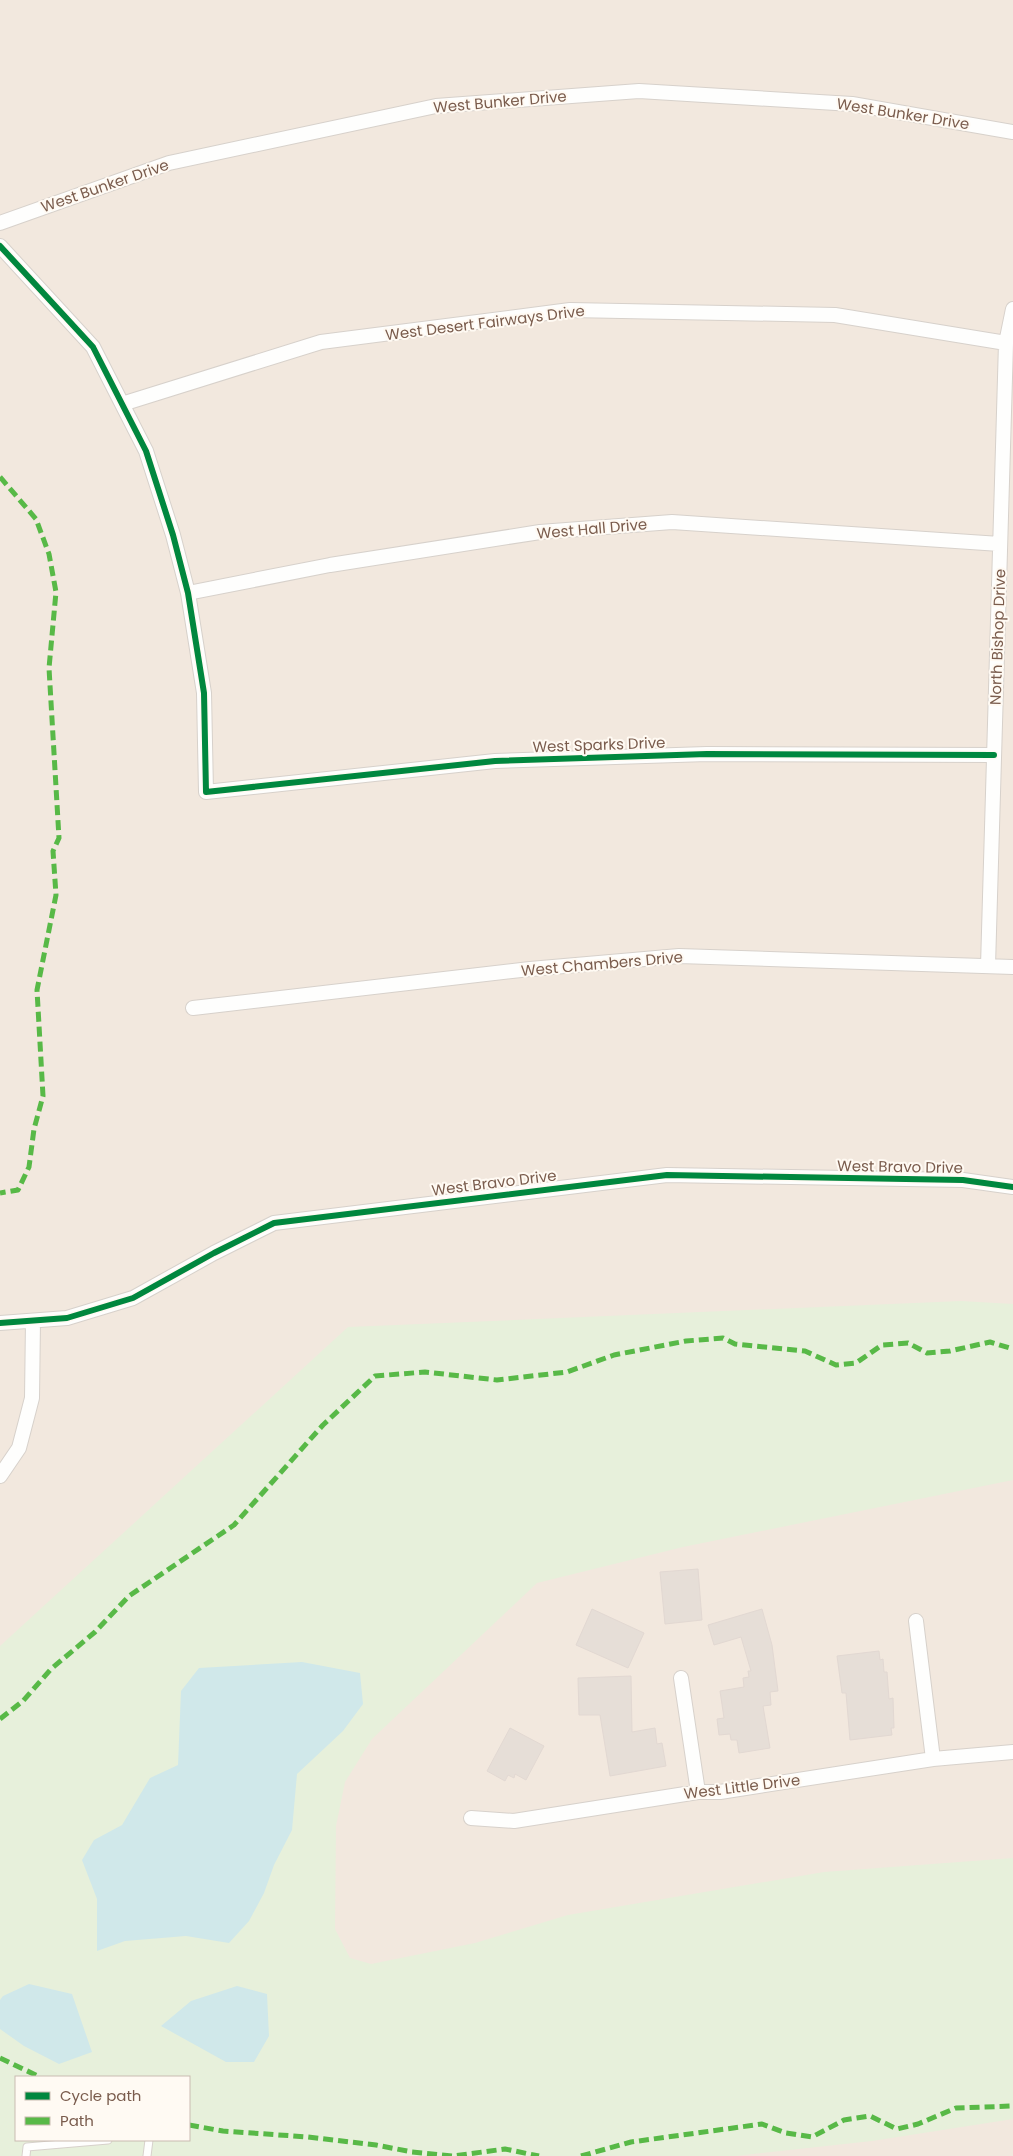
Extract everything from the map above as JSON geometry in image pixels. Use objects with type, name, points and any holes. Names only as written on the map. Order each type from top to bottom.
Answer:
[{"type":"street","name":"West Bunker Drive","points":[[0,223],[168,163],[436,106],[639,91],[852,104],[1013,132]]},
{"type":"street","points":[[0,246],[93,347],[146,451],[173,535],[188,593]]},
{"type":"street","name":"North Bishop Drive","points":[[988,966],[1006,343],[1013,309]]},
{"type":"street","name":"West Desert Fairways Drive","points":[[122,404],[322,342],[570,310],[835,315],[1006,343]]},
{"type":"street","name":"West Hall Drive","points":[[188,593],[330,565],[540,532],[672,522],[1000,544]]},
{"type":"street","name":"West Sparks Drive","points":[[188,593],[204,692],[206,792],[495,762],[707,754],[994,755]]},
{"type":"street","name":"West Chambers Drive","points":[[193,1008],[530,969],[679,956],[1013,967]]},
{"type":"street","name":"West Bravo Drive","points":[[0,1323],[67,1318],[133,1298],[214,1253],[274,1223],[667,1175],[963,1180],[1013,1188]]},
{"type":"street","points":[[0,1476],[19,1448],[32,1398],[33,1322]]},
{"type":"street","points":[[916,1621],[934,1759]]},
{"type":"street","points":[[680,1678],[698,1792]]},
{"type":"street","name":"West Little Drive","points":[[471,1818],[514,1821],[698,1792],[720,1792],[934,1759],[1013,1752]]},
{"type":"lane","points":[[26,2156],[28,2147],[97,2141]]},
{"type":"lane","points":[[147,2156],[149,2141]]},
{"type":"shaded area","points":[[0,0],[1013,0],[1013,2156],[0,2156]]},
{"type":"green space","points":[[961,1301],[1013,1304],[1013,1480],[683,1547],[537,1583],[372,1739],[345,1782],[336,1826],[335,1929],[350,1958],[371,1964],[475,1943],[568,1915],[824,1872],[1013,1858],[1013,2119],[872,2141],[735,2156],[0,2156],[0,1646],[348,1327]]},
{"type":"water","points":[[302,1662],[360,1673],[363,1704],[343,1731],[297,1774],[292,1830],[274,1865],[264,1893],[249,1921],[229,1943],[186,1936],[125,1941],[97,1951],[97,1899],[82,1860],[94,1840],[122,1825],[150,1778],[178,1765],[181,1691],[199,1668]]},
{"type":"water","points":[[29,1984],[72,1994],[92,2052],[59,2064],[24,2046],[0,2029],[0,2000],[3,1996]]},
{"type":"water","points":[[237,1986],[267,1994],[269,2036],[254,2062],[226,2062],[161,2026],[191,2001]]},
{"type":"building","points":[[698,1569],[702,1620],[665,1624],[660,1572]]},
{"type":"building","points":[[592,1609],[644,1633],[628,1668],[576,1645]]},
{"type":"building","points":[[762,1609],[772,1645],[778,1691],[770,1692],[771,1705],[763,1706],[770,1748],[739,1753],[737,1740],[731,1740],[730,1734],[719,1735],[717,1719],[724,1718],[720,1691],[744,1687],[743,1678],[749,1677],[748,1671],[751,1671],[741,1637],[714,1645],[708,1625]]},
{"type":"building","points":[[879,1651],[880,1660],[883,1659],[884,1672],[887,1672],[889,1699],[893,1698],[894,1728],[891,1728],[892,1735],[850,1740],[846,1693],[842,1693],[837,1656]]},
{"type":"building","points":[[631,1676],[632,1732],[655,1728],[657,1744],[662,1743],[666,1766],[610,1776],[600,1715],[579,1715],[578,1678]]},
{"type":"building","points":[[510,1728],[544,1746],[526,1780],[515,1774],[514,1778],[508,1775],[505,1781],[487,1771]]},
{"type":"marked path","points":[[0,477],[36,519],[49,554],[56,592],[49,668],[59,838],[53,851],[56,895],[37,990],[43,1096],[34,1129],[29,1167],[18,1190],[0,1193]]},
{"type":"marked path","points":[[0,1719],[23,1701],[51,1669],[95,1632],[129,1596],[234,1525],[323,1425],[375,1376],[425,1372],[497,1380],[567,1372],[614,1355],[686,1341],[723,1338],[735,1344],[805,1351],[836,1365],[856,1363],[882,1345],[908,1343],[927,1353],[950,1351],[990,1342],[1013,1349]]},
{"type":"marked path","points":[[0,2058],[38,2076]]},
{"type":"marked path","points":[[581,2156],[631,2142],[762,2124],[786,2133],[812,2137],[844,2120],[870,2116],[897,2129],[918,2124],[956,2108],[1013,2106]]},
{"type":"marked path","points":[[190,2125],[223,2131],[308,2137],[453,2156],[505,2149],[539,2156]]},
{"type":"cycle path","points":[[0,246],[93,347],[146,451],[173,535],[188,593],[204,693],[206,792],[495,761],[707,754],[994,755]]},
{"type":"cycle path","points":[[0,1323],[67,1318],[133,1298],[214,1253],[274,1223],[667,1175],[963,1180],[1013,1187]]}]
